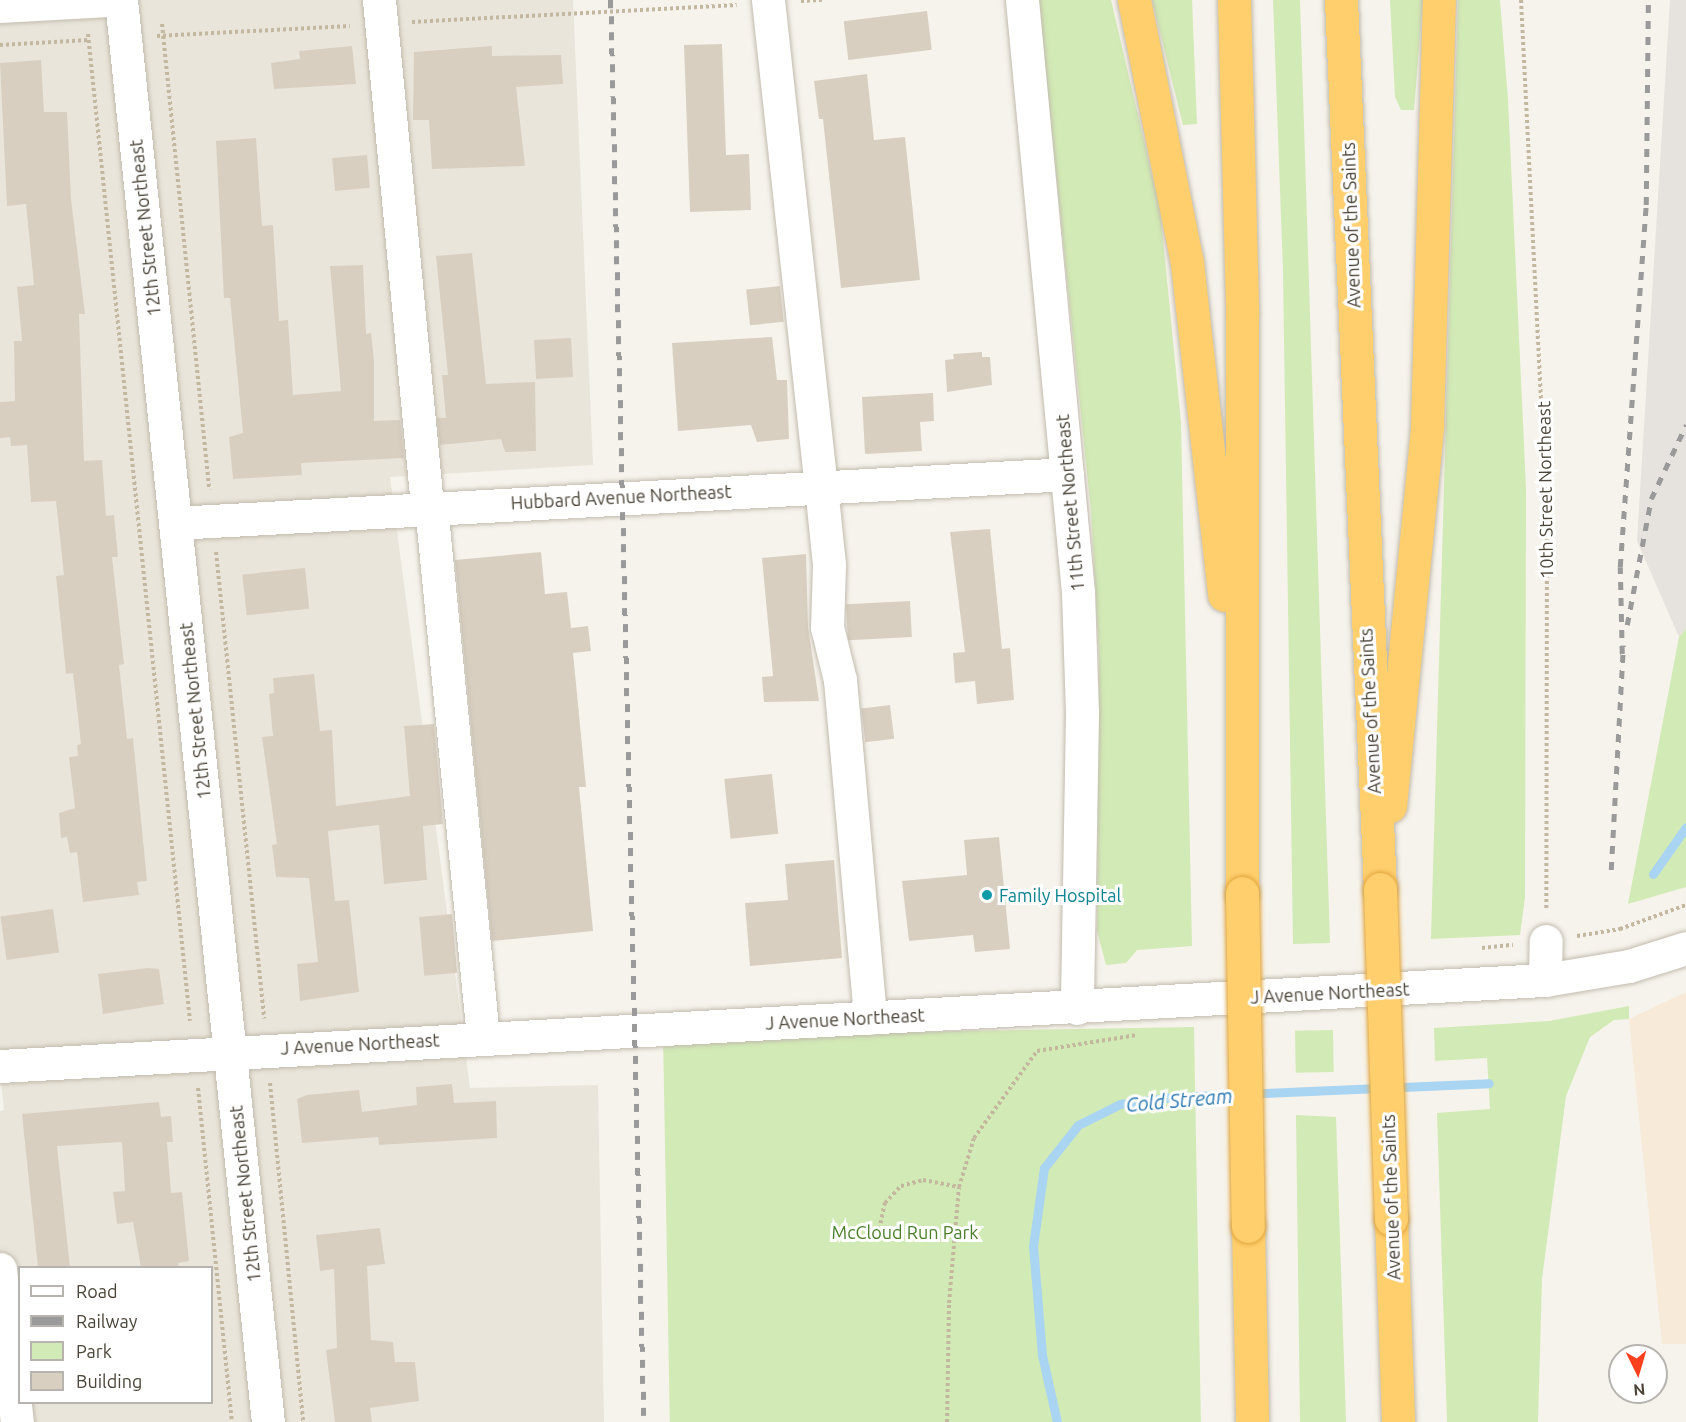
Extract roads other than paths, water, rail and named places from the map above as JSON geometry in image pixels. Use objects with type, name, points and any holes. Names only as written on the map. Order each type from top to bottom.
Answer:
[{"type":"highway","points":[[1134,0],[1187,263],[1241,719]]},
{"type":"highway","points":[[1234,0],[1242,315],[1242,893],[1252,1422]]},
{"type":"highway","name":"Avenue of the Saints","points":[[1341,0],[1380,884],[1398,1422]]},
{"type":"highway","points":[[1380,884],[1408,645],[1427,426],[1439,0]]},
{"type":"street","points":[[0,6],[106,0]]},
{"type":"street","name":"12th Street Northeast","points":[[121,0],[268,1422]]},
{"type":"street","name":"11th Street Northeast","points":[[1023,0],[1067,474],[1082,713],[1077,1008]]},
{"type":"street","points":[[768,2],[829,565],[827,627],[840,680],[870,1018]]},
{"type":"street","points":[[380,12],[483,1037]]},
{"type":"street","name":"Hubbard Avenue Northeast","points":[[175,523],[429,506],[1067,474]]},
{"type":"street","points":[[1545,980],[1546,941]]},
{"type":"street","name":"J Avenue Northeast","points":[[0,1066],[230,1051],[1077,1008],[1545,980],[1618,969],[1686,948]]},
{"type":"street","points":[[0,1269],[17,1422]]},
{"type":"waterway","name":"Cold Stream","points":[[1653,874],[1686,827]]},
{"type":"waterway","name":"Cold Stream","points":[[1057,1422],[1042,1355],[1033,1246],[1044,1168],[1078,1125],[1120,1104],[1173,1097],[1489,1083]]},
{"type":"railway","points":[[611,0],[644,1422]]},
{"type":"railway","points":[[1622,654],[1620,567],[1646,205],[1648,0]]},
{"type":"railway","points":[[1627,625],[1651,499],[1686,425]]},
{"type":"railway","points":[[1611,870],[1623,645]]},
{"type":"place","name":"Family Hospital","points":[[987,895]]},
{"type":"park label","name":"McCloud Run Park","points":[[905,1232]]}]
